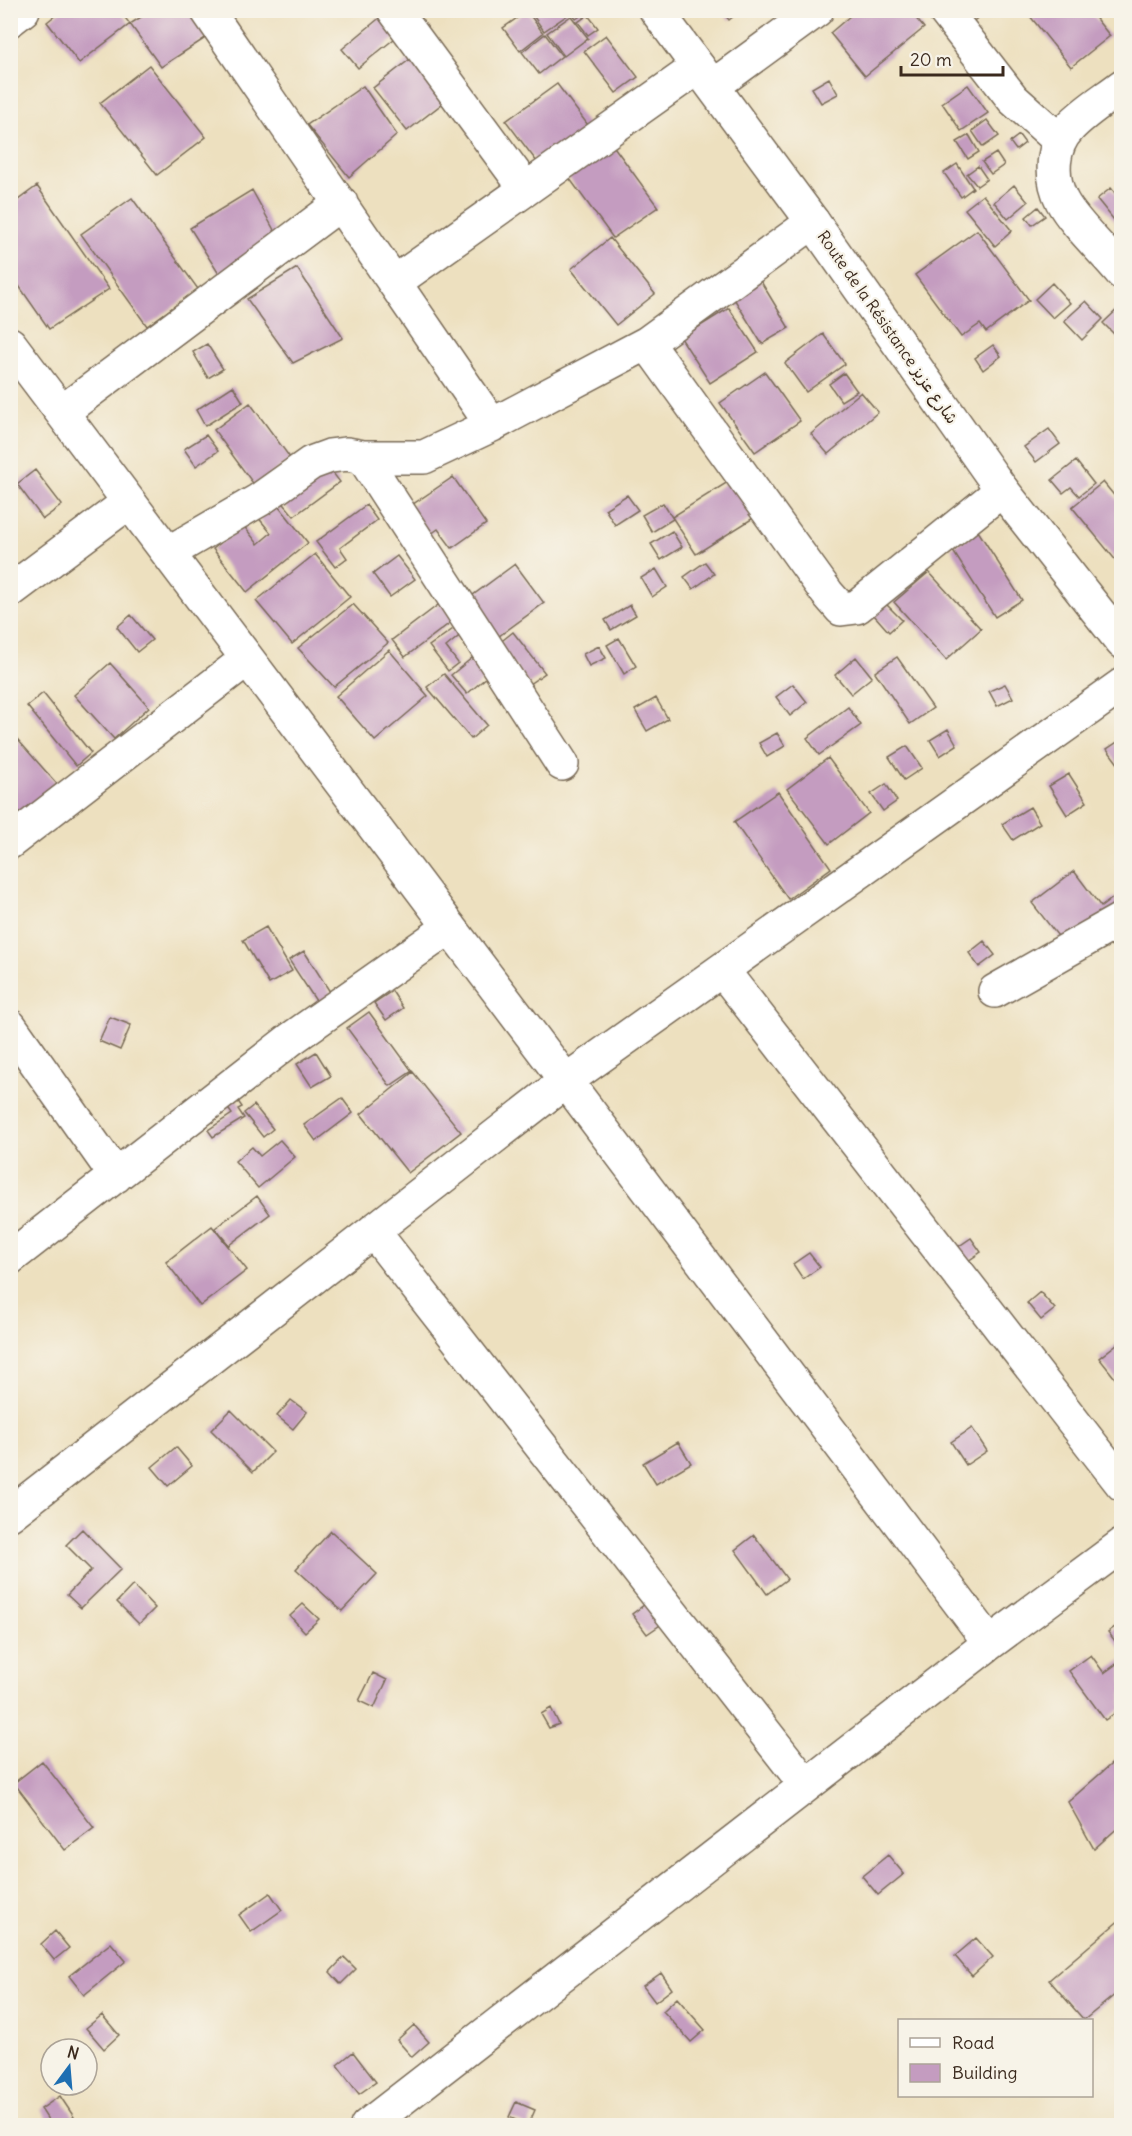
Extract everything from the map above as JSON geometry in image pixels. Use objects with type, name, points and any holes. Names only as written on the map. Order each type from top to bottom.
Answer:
[{"type":"street","points":[[10,20],[23,10]]},
{"type":"street","points":[[207,10],[492,425]]},
{"type":"street","points":[[393,10],[526,189]]},
{"type":"street","name":"Route de la Résistance شارع عزيز","points":[[656,10],[813,222],[1002,490],[1122,642]]},
{"type":"street","points":[[395,282],[526,189],[706,76],[817,10]]},
{"type":"street","points":[[944,10],[1013,99],[1060,141]]},
{"type":"street","points":[[1122,86],[1070,127],[1060,141],[1054,157],[1054,175],[1063,202],[1122,273]]},
{"type":"street","points":[[62,412],[341,203]]},
{"type":"street","points":[[168,553],[259,500],[311,464],[347,454],[363,457],[424,458],[492,425],[647,344],[813,222]]},
{"type":"street","points":[[10,344],[990,1643]]},
{"type":"street","points":[[647,344],[827,593],[841,609],[857,608],[1002,490]]},
{"type":"street","points":[[363,457],[562,764]]},
{"type":"street","points":[[10,591],[129,502]]},
{"type":"street","points":[[10,842],[247,659]]},
{"type":"street","points":[[10,1514],[567,1080],[1122,685]]},
{"type":"street","points":[[995,992],[1122,919]]},
{"type":"street","points":[[10,1258],[291,1040],[450,927]]},
{"type":"street","points":[[722,970],[1122,1484]]},
{"type":"street","points":[[10,1026],[116,1176]]},
{"type":"street","points":[[374,1231],[807,1785]]},
{"type":"street","points":[[367,2126],[990,1643],[1122,1545]]},
{"type":"building","points":[[62,10],[119,10],[130,24],[79,63],[47,22]]},
{"type":"building","points":[[152,10],[189,10],[207,37],[161,67],[130,24]]},
{"type":"building","points":[[529,10],[566,10],[569,14],[544,31]]},
{"type":"building","points":[[569,10],[585,10],[586,12],[576,19]]},
{"type":"building","points":[[721,10],[741,10],[729,20]]},
{"type":"building","points":[[857,10],[909,10],[924,28],[865,76],[830,33]]},
{"type":"building","points":[[949,10],[989,10],[962,29]]},
{"type":"building","points":[[1025,10],[1089,10],[1110,36],[1071,67]]},
{"type":"building","points":[[527,11],[543,33],[520,51],[503,28]]},
{"type":"building","points":[[383,15],[399,35],[358,68],[342,49]]},
{"type":"building","points":[[588,15],[598,28],[588,35],[578,22]]},
{"type":"building","points":[[571,16],[588,38],[564,56],[547,33]]},
{"type":"building","points":[[545,34],[562,56],[539,74],[522,52]]},
{"type":"building","points":[[606,35],[638,77],[616,93],[584,51]]},
{"type":"building","points":[[418,53],[452,96],[407,131],[373,88]]},
{"type":"building","points":[[149,65],[206,137],[157,175],[100,103]]},
{"type":"building","points":[[829,78],[838,94],[821,103],[812,88]]},
{"type":"building","points":[[557,84],[591,129],[540,166],[506,121]]},
{"type":"building","points":[[968,85],[988,113],[961,131],[942,103]]},
{"type":"building","points":[[363,86],[397,135],[349,177],[307,125]]},
{"type":"building","points":[[987,120],[999,136],[983,147],[972,131]]},
{"type":"building","points":[[969,135],[979,152],[968,159],[957,142]]},
{"type":"building","points":[[1019,135],[1025,143],[1016,150],[1010,142]]},
{"type":"building","points":[[612,144],[658,207],[613,238],[567,175]]},
{"type":"building","points":[[996,153],[1004,165],[991,174],[982,162]]},
{"type":"building","points":[[957,164],[973,188],[961,197],[944,173]]},
{"type":"building","points":[[978,166],[987,179],[977,186],[967,174]]},
{"type":"building","points":[[1014,185],[1028,202],[1008,219],[994,202]]},
{"type":"building","points":[[37,186],[109,289],[49,329],[10,273],[10,206]]},
{"type":"building","points":[[1111,188],[1115,193],[1118,190],[1122,193],[1122,230],[1097,199]]},
{"type":"building","points":[[252,190],[280,241],[219,274],[190,228]]},
{"type":"building","points":[[983,195],[1012,231],[995,246],[965,209]]},
{"type":"building","points":[[132,198],[198,289],[147,326],[81,234]]},
{"type":"building","points":[[1038,207],[1045,216],[1032,225],[1026,217]]},
{"type":"building","points":[[977,230],[1029,300],[986,332],[980,324],[961,337],[915,275]]},
{"type":"building","points":[[610,238],[655,294],[616,325],[571,269]]},
{"type":"building","points":[[297,268],[343,338],[293,363],[247,299]]},
{"type":"building","points":[[760,280],[789,328],[762,344],[733,297]]},
{"type":"building","points":[[1052,283],[1070,303],[1053,318],[1035,299]]},
{"type":"building","points":[[1086,301],[1103,319],[1082,340],[1064,321]]},
{"type":"building","points":[[1122,305],[1122,342],[1103,323]]},
{"type":"building","points":[[729,308],[758,352],[710,383],[681,338]]},
{"type":"building","points":[[823,334],[845,364],[806,392],[785,363]]},
{"type":"building","points":[[207,344],[223,369],[208,378],[193,352]]},
{"type":"building","points":[[993,345],[1001,356],[983,370],[975,358]]},
{"type":"building","points":[[765,372],[800,421],[755,452],[720,403]]},
{"type":"building","points":[[844,373],[857,391],[841,401],[829,384]]},
{"type":"building","points":[[233,386],[243,402],[205,426],[196,410]]},
{"type":"building","points":[[861,392],[878,412],[828,454],[811,434]]},
{"type":"building","points":[[250,403],[291,459],[255,486],[214,430]]},
{"type":"building","points":[[1049,429],[1060,444],[1036,462],[1024,447]]},
{"type":"building","points":[[206,435],[218,451],[196,466],[184,449]]},
{"type":"building","points":[[1076,461],[1094,484],[1079,496],[1071,487],[1063,493],[1052,480]]},
{"type":"building","points":[[326,464],[340,482],[294,516],[280,499]]},
{"type":"building","points":[[35,470],[62,505],[43,519],[17,484]]},
{"type":"building","points":[[453,477],[486,524],[452,548],[438,529],[424,539],[403,511]]},
{"type":"building","points":[[731,480],[755,517],[696,554],[672,517]]},
{"type":"building","points":[[1103,482],[1122,505],[1122,568],[1072,507]]},
{"type":"building","points":[[627,495],[638,510],[615,525],[605,509]]},
{"type":"building","points":[[275,501],[308,543],[247,592],[213,549],[243,525],[258,544],[271,533],[257,516]]},
{"type":"building","points":[[663,503],[673,519],[652,532],[642,515]]},
{"type":"building","points":[[366,505],[377,520],[340,548],[347,558],[335,567],[316,542]]},
{"type":"building","points":[[672,531],[682,547],[661,560],[651,544]]},
{"type":"building","points":[[978,531],[1022,600],[995,617],[951,548]]},
{"type":"building","points":[[315,554],[350,597],[292,644],[256,601]]},
{"type":"building","points":[[397,556],[415,579],[390,597],[373,574]]},
{"type":"building","points":[[705,562],[714,574],[693,589],[684,577]]},
{"type":"building","points":[[515,564],[544,603],[495,639],[465,601]]},
{"type":"building","points":[[656,569],[667,587],[652,597],[641,578]]},
{"type":"building","points":[[929,572],[981,629],[946,660],[894,602]]},
{"type":"building","points":[[442,602],[455,619],[405,657],[392,640]]},
{"type":"building","points":[[353,604],[388,643],[334,687],[298,648]]},
{"type":"building","points":[[886,604],[902,620],[889,632],[874,615]]},
{"type":"building","points":[[630,605],[636,615],[611,630],[605,620]]},
{"type":"building","points":[[131,615],[152,640],[137,652],[117,627]]},
{"type":"building","points":[[459,625],[464,632],[446,647],[458,663],[448,671],[429,646]]},
{"type":"building","points":[[513,632],[545,673],[529,684],[498,644]]},
{"type":"building","points":[[619,638],[636,666],[624,674],[607,645]]},
{"type":"building","points":[[599,646],[606,658],[589,666],[583,654]]},
{"type":"building","points":[[389,650],[428,696],[375,741],[336,696]]},
{"type":"building","points":[[856,657],[872,677],[851,694],[835,675]]},
{"type":"building","points":[[897,657],[933,708],[910,724],[875,672]]},
{"type":"building","points":[[472,658],[488,676],[467,694],[451,675]]},
{"type":"building","points":[[110,663],[149,707],[114,739],[74,695]]},
{"type":"building","points":[[444,674],[487,725],[471,739],[427,687]]},
{"type":"building","points":[[793,684],[807,702],[790,716],[776,697]]},
{"type":"building","points":[[1005,684],[1013,698],[997,706],[989,691]]},
{"type":"building","points":[[43,693],[91,753],[76,766],[27,706]]},
{"type":"building","points":[[656,698],[668,719],[647,731],[635,710]]},
{"type":"building","points":[[848,707],[861,725],[819,755],[807,738]]},
{"type":"building","points":[[948,729],[957,745],[940,756],[930,740]]},
{"type":"building","points":[[10,731],[57,784],[16,819],[10,812]]},
{"type":"building","points":[[777,733],[785,746],[767,757],[759,743]]},
{"type":"building","points":[[1122,739],[1122,769],[1107,749]]},
{"type":"building","points":[[907,746],[922,768],[904,780],[889,757]]},
{"type":"building","points":[[828,758],[869,813],[829,844],[787,789]]},
{"type":"building","points":[[1069,774],[1087,802],[1067,815],[1049,786]]},
{"type":"building","points":[[886,784],[897,801],[883,811],[871,794]]},
{"type":"building","points":[[778,792],[831,868],[788,899],[734,822]]},
{"type":"building","points":[[1030,807],[1040,823],[1013,840],[1002,824]]},
{"type":"building","points":[[1074,871],[1101,907],[1114,897],[1122,908],[1072,954],[1032,903]]},
{"type":"building","points":[[266,927],[292,971],[269,984],[243,940]]},
{"type":"building","points":[[984,941],[995,955],[979,967],[969,953]]},
{"type":"building","points":[[304,951],[332,995],[318,1004],[289,960]]},
{"type":"building","points":[[392,991],[403,1008],[386,1020],[374,1003]]},
{"type":"building","points":[[369,1012],[412,1071],[390,1086],[347,1028]]},
{"type":"building","points":[[110,1017],[131,1025],[120,1050],[99,1041]]},
{"type":"building","points":[[316,1052],[331,1076],[312,1087],[297,1064]]},
{"type":"building","points":[[413,1072],[461,1132],[408,1173],[361,1114]]},
{"type":"building","points":[[235,1097],[242,1107],[238,1109],[244,1118],[213,1137],[208,1130],[232,1114],[224,1103]]},
{"type":"building","points":[[342,1098],[353,1113],[316,1141],[304,1125]]},
{"type":"building","points":[[254,1105],[273,1129],[263,1137],[244,1113]]},
{"type":"building","points":[[280,1140],[295,1157],[258,1188],[235,1161],[252,1147],[260,1156]]},
{"type":"building","points":[[257,1196],[270,1214],[229,1245],[215,1228]]},
{"type":"building","points":[[212,1226],[247,1270],[200,1306],[166,1262]]},
{"type":"building","points":[[971,1238],[981,1252],[965,1263],[955,1249]]},
{"type":"building","points":[[809,1253],[820,1267],[803,1279],[793,1264]]},
{"type":"building","points":[[1040,1292],[1055,1309],[1041,1320],[1027,1303]]},
{"type":"building","points":[[1122,1340],[1122,1387],[1099,1358]]},
{"type":"building","points":[[291,1400],[307,1412],[293,1429],[277,1416]]},
{"type":"building","points":[[231,1410],[273,1452],[253,1472],[211,1430]]},
{"type":"building","points":[[972,1428],[987,1451],[966,1465],[951,1442]]},
{"type":"building","points":[[678,1442],[691,1463],[656,1484],[643,1463]]},
{"type":"building","points":[[176,1447],[192,1466],[168,1486],[152,1467]]},
{"type":"building","points":[[82,1529],[121,1569],[81,1608],[67,1595],[91,1570],[66,1545]]},
{"type":"building","points":[[331,1531],[377,1574],[342,1611],[296,1569]]},
{"type":"building","points":[[754,1535],[787,1579],[767,1594],[735,1550]]},
{"type":"building","points":[[133,1585],[155,1608],[139,1624],[117,1602]]},
{"type":"building","points":[[648,1602],[663,1623],[647,1634],[632,1614]]},
{"type":"building","points":[[303,1604],[319,1619],[305,1632],[290,1616]]},
{"type":"building","points":[[1122,1622],[1122,1650],[1108,1632]]},
{"type":"building","points":[[1091,1655],[1104,1673],[1122,1660],[1122,1708],[1105,1720],[1069,1671]]},
{"type":"building","points":[[373,1673],[387,1680],[374,1708],[359,1701]]},
{"type":"building","points":[[551,1708],[559,1724],[549,1728],[541,1714]]},
{"type":"building","points":[[1117,1759],[1122,1763],[1122,1824],[1094,1849],[1068,1802]]},
{"type":"building","points":[[42,1761],[94,1828],[65,1850],[14,1783]]},
{"type":"building","points":[[888,1855],[904,1874],[878,1895],[862,1876]]},
{"type":"building","points":[[270,1893],[282,1910],[251,1932],[239,1915]]},
{"type":"building","points":[[1122,1918],[1122,1989],[1083,2019],[1049,1980]]},
{"type":"building","points":[[55,1931],[69,1948],[54,1960],[41,1944]]},
{"type":"building","points":[[976,1938],[993,1957],[972,1976],[955,1956]]},
{"type":"building","points":[[111,1943],[126,1961],[84,1995],[69,1976]]},
{"type":"building","points":[[344,1957],[356,1969],[341,1984],[330,1972]]},
{"type":"building","points":[[661,1973],[672,1989],[655,2002],[643,1986]]},
{"type":"building","points":[[677,1998],[705,2030],[691,2042],[663,2011]]},
{"type":"building","points":[[102,2015],[119,2035],[104,2049],[99,2043],[99,2037],[94,2037],[86,2028]]},
{"type":"building","points":[[414,2025],[429,2042],[412,2057],[397,2040]]},
{"type":"building","points":[[353,2052],[376,2082],[359,2094],[337,2065]]},
{"type":"building","points":[[61,2097],[74,2117],[60,2126],[52,2126],[41,2109]]},
{"type":"building","points":[[516,2102],[535,2110],[528,2126],[509,2117]]}]
